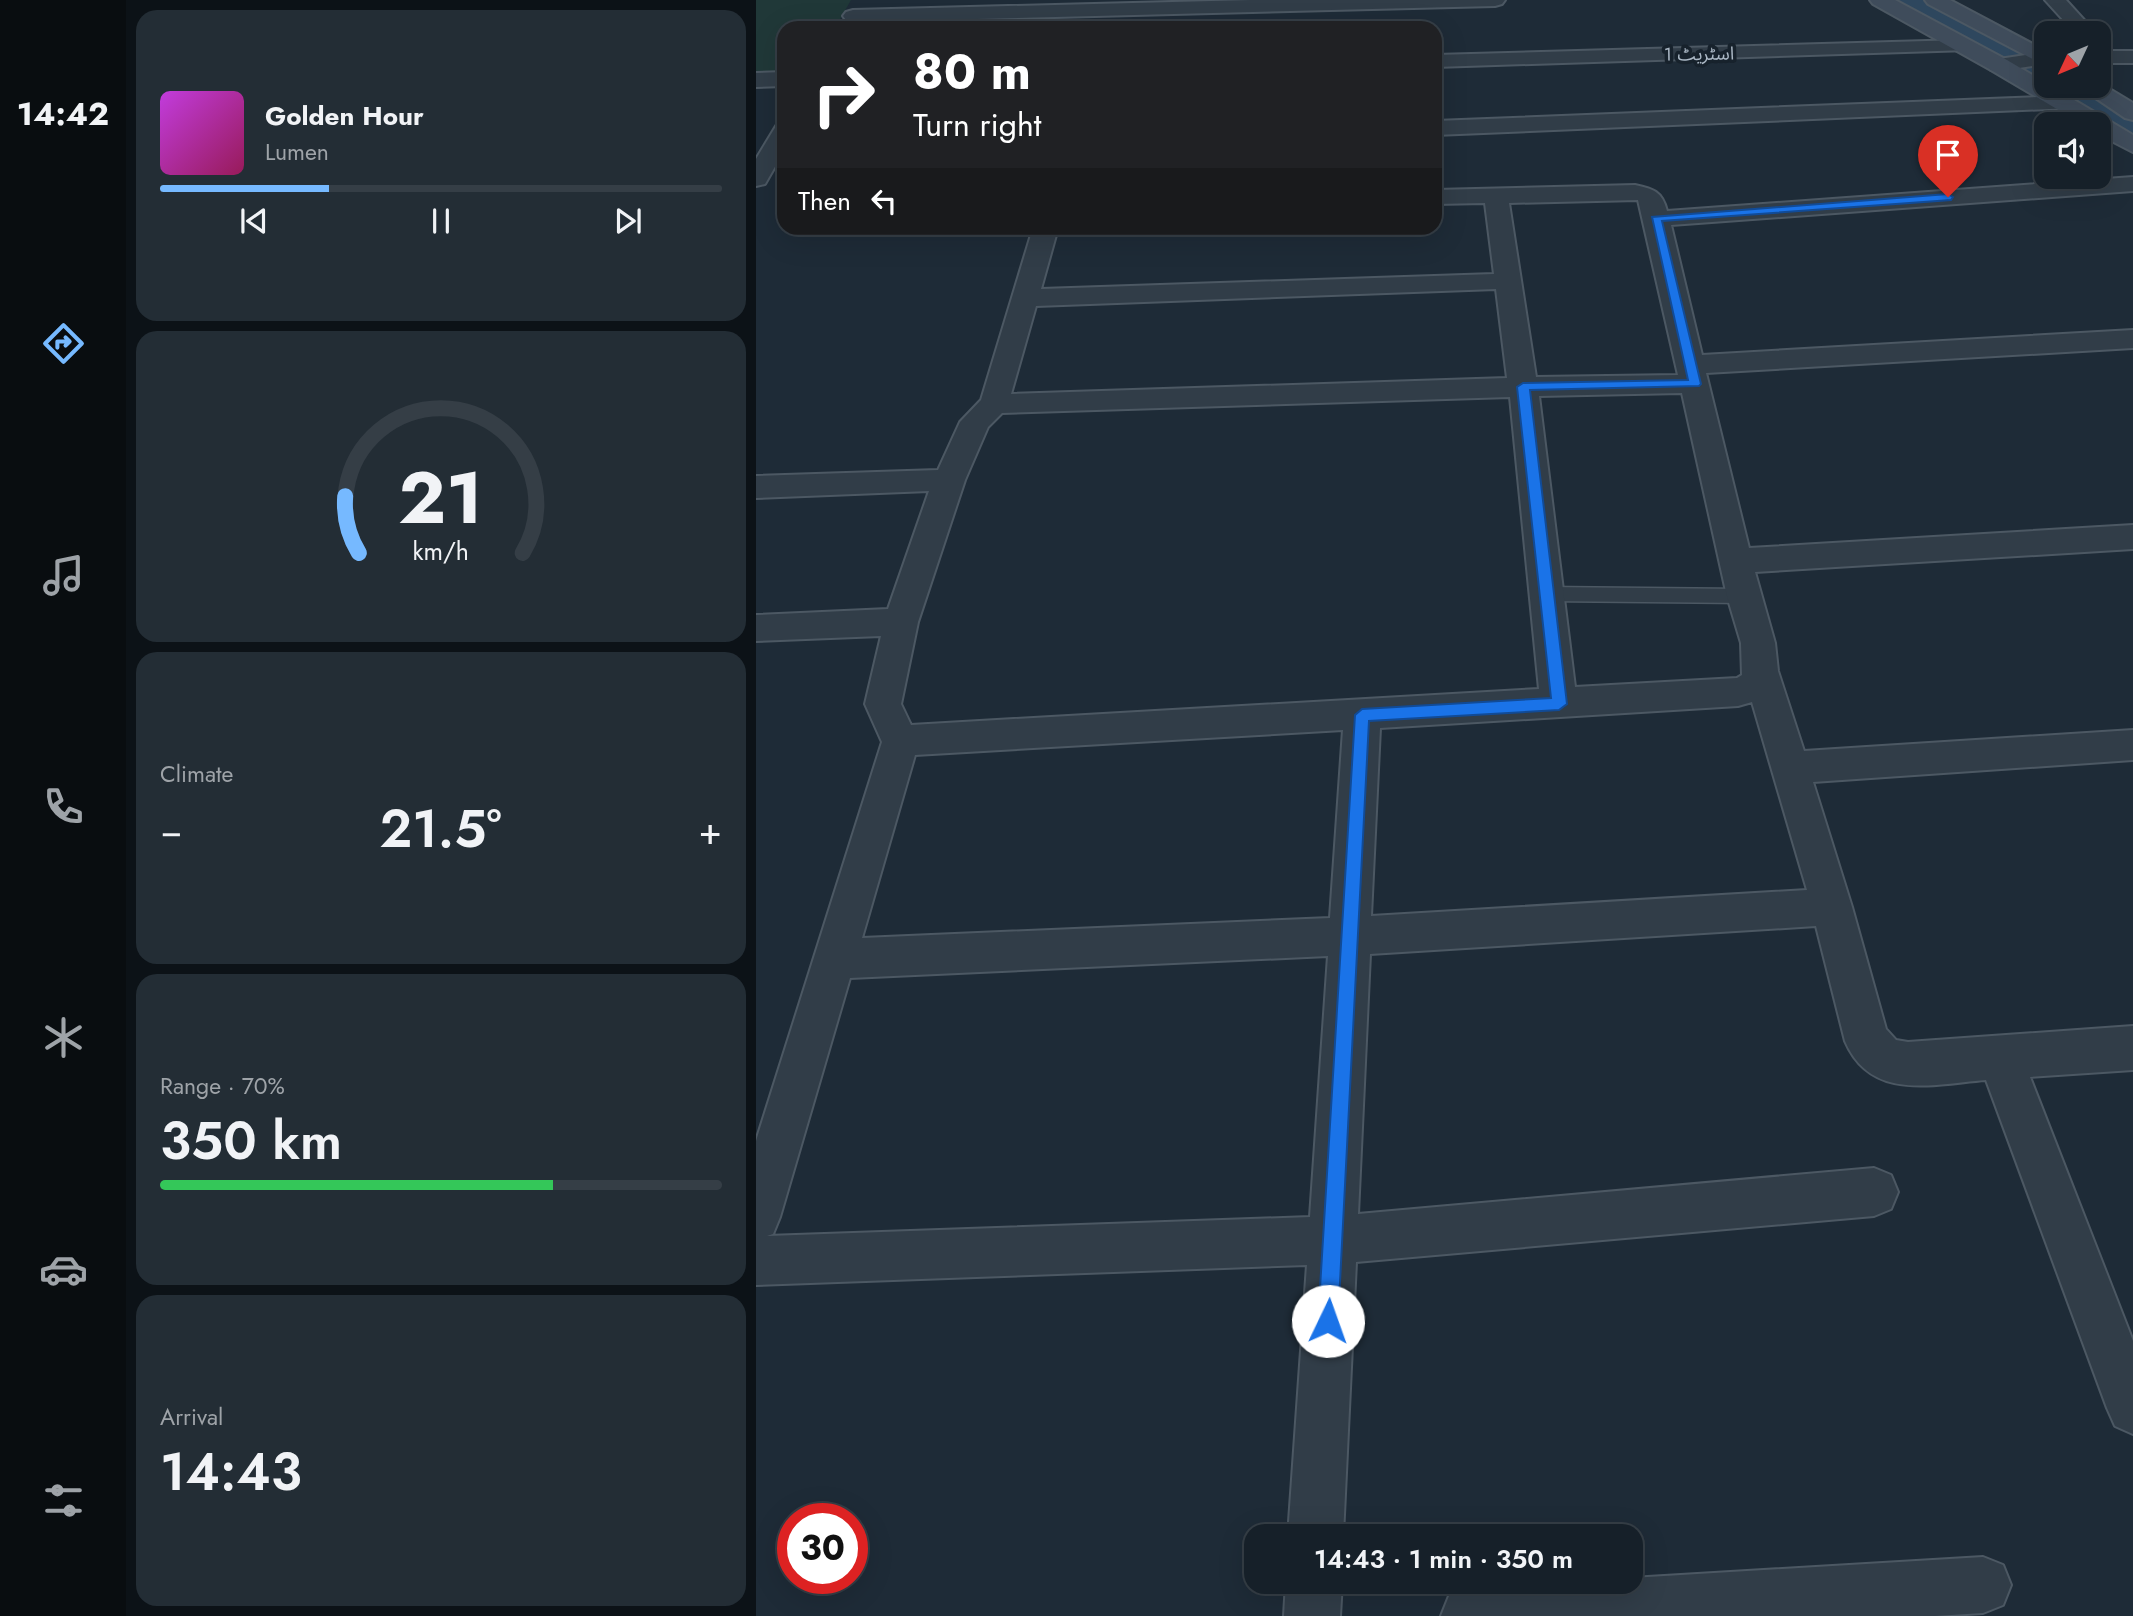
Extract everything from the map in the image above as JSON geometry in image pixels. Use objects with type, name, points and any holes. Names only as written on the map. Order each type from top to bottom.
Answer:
[{"type":"street","points":[[853,15],[1103,13],[1494,0]]},
{"type":"street","points":[[1880,0],[1999,65],[2133,145]]},
{"type":"street","points":[[1935,0],[2034,53]]},
{"type":"street","points":[[2055,0],[2075,21]]},
{"type":"street","points":[[1414,1],[1418,21]]},
{"type":"street","name":"اسٹریٹ 1","points":[[1442,61],[1962,46]]},
{"type":"street","points":[[2111,54],[2133,57]]},
{"type":"street","points":[[1999,65],[2034,60]]},
{"type":"street","points":[[756,79],[777,79]]},
{"type":"street","points":[[2109,98],[2133,113]]},
{"type":"street","points":[[1442,128],[2064,103]]},
{"type":"street","points":[[756,179],[770,154]]},
{"type":"street","points":[[1656,219],[2133,184]]},
{"type":"street","points":[[1442,197],[1635,192],[1647,195],[1652,200],[1744,596],[1761,657],[1762,674],[1832,907],[1867,1041],[1885,1060],[1908,1064],[2133,1048]]},
{"type":"street","points":[[1496,196],[1523,387],[1559,704]]},
{"type":"street","points":[[901,740],[889,722],[883,704],[901,622],[948,480],[975,422],[994,404],[1043,235]]},
{"type":"street","points":[[1025,298],[1508,281]]},
{"type":"street","points":[[994,404],[1523,387],[2133,339]]},
{"type":"street","points":[[756,487],[948,480]]},
{"type":"street","points":[[1736,561],[2133,537]]},
{"type":"street","points":[[756,628],[901,622]]},
{"type":"street","points":[[901,740],[1738,692],[1754,686],[1762,674]]},
{"type":"street","points":[[1317,1524],[1362,715]]},
{"type":"street","points":[[756,1217],[901,740]]},
{"type":"street","points":[[1790,768],[2133,745]]},
{"type":"street","points":[[835,959],[1349,936],[1832,907]]},
{"type":"street","points":[[2000,1057],[2133,1408]]},
{"type":"street","points":[[756,1261],[1333,1240],[1874,1192]]},
{"type":"street","points":[[1469,1616],[1983,1585]]},
{"type":"street","points":[[1312,1616],[1313,1594]]},
{"type":"lane","points":[[1546,594],[1744,596]]},
{"type":"green space","points":[[756,0],[851,0],[839,21],[777,21],[777,74],[756,75]]},
{"type":"waterway","points":[[1910,0],[2034,68]]},
{"type":"waterway","points":[[2086,98],[2133,124]]},
{"type":"route","points":[[1328,1321],[1362,715],[1559,704],[1523,387],[1695,384],[1656,219],[1948,197]]}]
